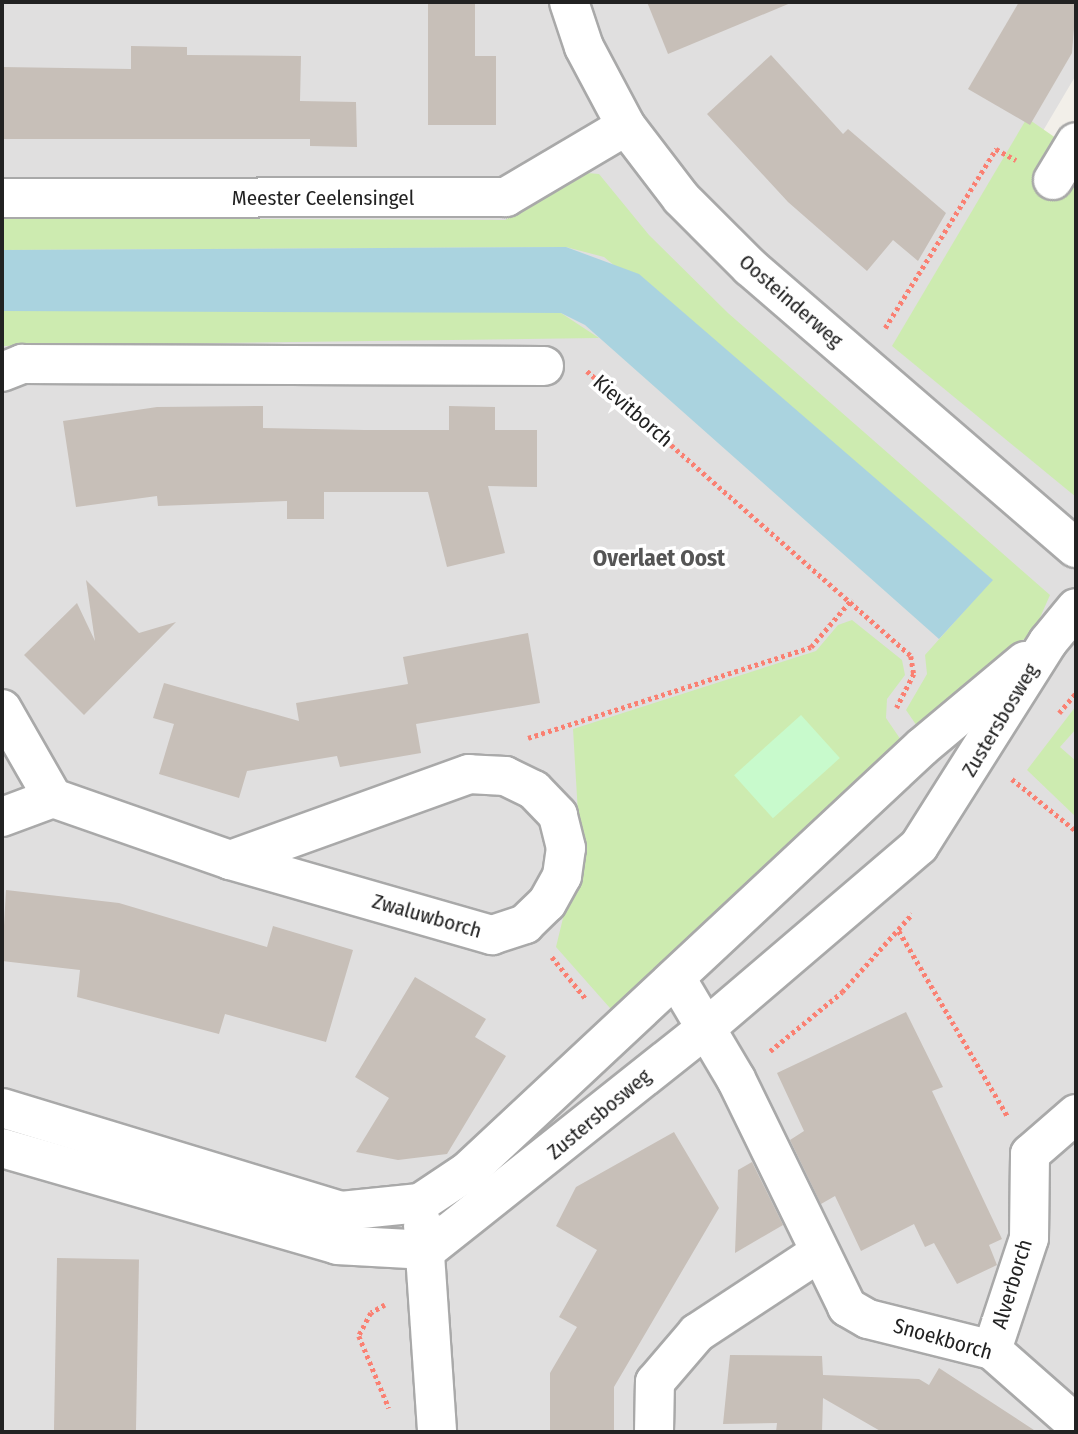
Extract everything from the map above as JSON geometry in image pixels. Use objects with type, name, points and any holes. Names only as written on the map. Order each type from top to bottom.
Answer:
[{"type":"street","name":"Oosteinderweg","points":[[569,2],[584,47],[625,126],[681,198],[750,267],[1076,548]]},
{"type":"street","name":"Meester Ceelensingel","points":[[2,198],[506,197],[625,126]]},
{"type":"street","points":[[1053,180],[1076,142]]},
{"type":"street","points":[[2,372],[22,364],[544,366]]},
{"type":"street","name":"Zustersbosweg","points":[[427,1250],[706,1028],[919,845],[1048,642],[1076,608]]},
{"type":"street","name":"Zustersbosweg","points":[[2,1108],[341,1211],[420,1203],[468,1171],[922,747],[1048,642]]},
{"type":"street","points":[[2,709],[53,798],[2,817]]},
{"type":"street","name":"Zwaluwborch","points":[[53,798],[230,860],[492,935],[525,924],[547,903],[562,876],[566,848],[558,815],[534,790],[505,776],[469,774],[230,860]]},
{"type":"street","name":"Snoekborch","points":[[676,978],[706,1028],[817,1254],[847,1307],[868,1319],[992,1350],[1076,1424]]},
{"type":"street","points":[[1030,1154],[1076,1114]]},
{"type":"street","points":[[2,1148],[337,1245],[427,1250]]},
{"type":"street","name":"Alverborch","points":[[992,1350],[1029,1238],[1030,1154]]},
{"type":"street","points":[[420,1203],[427,1250],[437,1432]]},
{"type":"street","points":[[654,1432],[655,1382],[697,1333],[817,1254]]},
{"type":"path","points":[[863,363],[996,149],[1053,180]]},
{"type":"path","name":"Kievitborch","points":[[544,366],[587,371],[852,599],[911,656],[914,674],[895,719],[922,747]]},
{"type":"path","points":[[524,739],[811,647],[852,599]]},
{"type":"path","points":[[1006,774],[1076,831]]},
{"type":"path","points":[[899,931],[1030,1154]]},
{"type":"shaded area","points":[[2,2],[1076,2],[1076,75],[931,320],[1076,442],[1076,1432],[2,1432]]},
{"type":"green space","points":[[1027,118],[1076,152],[1076,497],[892,346]]},
{"type":"green space","points":[[587,173],[599,174],[649,235],[728,313],[1050,595],[1035,629],[921,732],[906,710],[927,674],[925,655],[992,580],[604,257],[566,247],[2,250],[2,218],[505,220]]},
{"type":"green space","points":[[529,309],[561,313],[599,338],[2,346],[2,311]]},
{"type":"green space","points":[[852,620],[902,660],[905,675],[887,699],[886,718],[905,746],[617,1016],[556,947],[580,848],[573,729],[816,651],[838,625]]},
{"type":"green space","points":[[1076,706],[1076,729],[1060,747],[1076,761],[1076,817],[1027,770]]},
{"type":"green space","points":[[801,715],[840,758],[773,818],[734,775]]},
{"type":"water","points":[[566,247],[639,274],[993,580],[939,639],[585,325],[561,313],[2,311],[2,250]]},
{"type":"building","points":[[428,2],[475,2],[475,56],[496,56],[496,125],[428,125]]},
{"type":"building","points":[[647,2],[793,2],[668,54]]},
{"type":"building","points":[[1019,2],[1076,2],[1072,53],[1030,125],[968,89]]},
{"type":"building","points":[[131,46],[187,47],[187,55],[301,56],[300,101],[356,102],[357,147],[310,146],[310,139],[2,139],[2,67],[131,69]]},
{"type":"building","points":[[771,55],[843,134],[848,129],[946,213],[918,261],[893,240],[867,271],[788,202],[707,114]]},
{"type":"building","points":[[263,406],[263,428],[365,430],[449,430],[449,406],[495,407],[495,430],[537,430],[537,487],[488,486],[505,553],[447,567],[428,492],[324,492],[324,519],[287,519],[287,501],[158,506],[157,496],[76,507],[63,421],[157,407]]},
{"type":"building","points":[[86,580],[139,633],[176,622],[84,715],[24,655],[77,603],[95,641]]},
{"type":"building","points":[[528,633],[540,703],[416,724],[421,753],[340,767],[337,756],[247,771],[239,798],[159,774],[174,724],[153,718],[164,683],[299,721],[296,703],[408,684],[403,657]]},
{"type":"building","points":[[6,890],[119,903],[267,947],[273,926],[353,950],[326,1042],[225,1014],[219,1034],[77,997],[80,970],[2,961]]},
{"type":"building","points":[[415,977],[486,1019],[475,1037],[506,1056],[447,1154],[398,1160],[356,1152],[389,1098],[355,1077]]},
{"type":"building","points":[[906,1012],[943,1087],[932,1091],[1002,1239],[989,1245],[997,1265],[957,1284],[934,1243],[925,1247],[914,1224],[861,1251],[835,1196],[821,1204],[790,1140],[804,1131],[777,1073]]},
{"type":"building","points":[[674,1132],[719,1208],[614,1387],[614,1432],[550,1432],[550,1373],[577,1327],[559,1317],[597,1250],[556,1226],[576,1187]]},
{"type":"building","points":[[752,1162],[783,1225],[735,1253],[738,1170]]},
{"type":"building","points":[[57,1258],[139,1259],[136,1432],[54,1432]]},
{"type":"building","points":[[730,1355],[822,1356],[823,1375],[919,1379],[929,1385],[939,1368],[1037,1432],[882,1432],[823,1398],[822,1432],[776,1432],[777,1423],[723,1424]]},
{"type":"district","name":"Overlaet Oost","points":[[659,558]]}]
